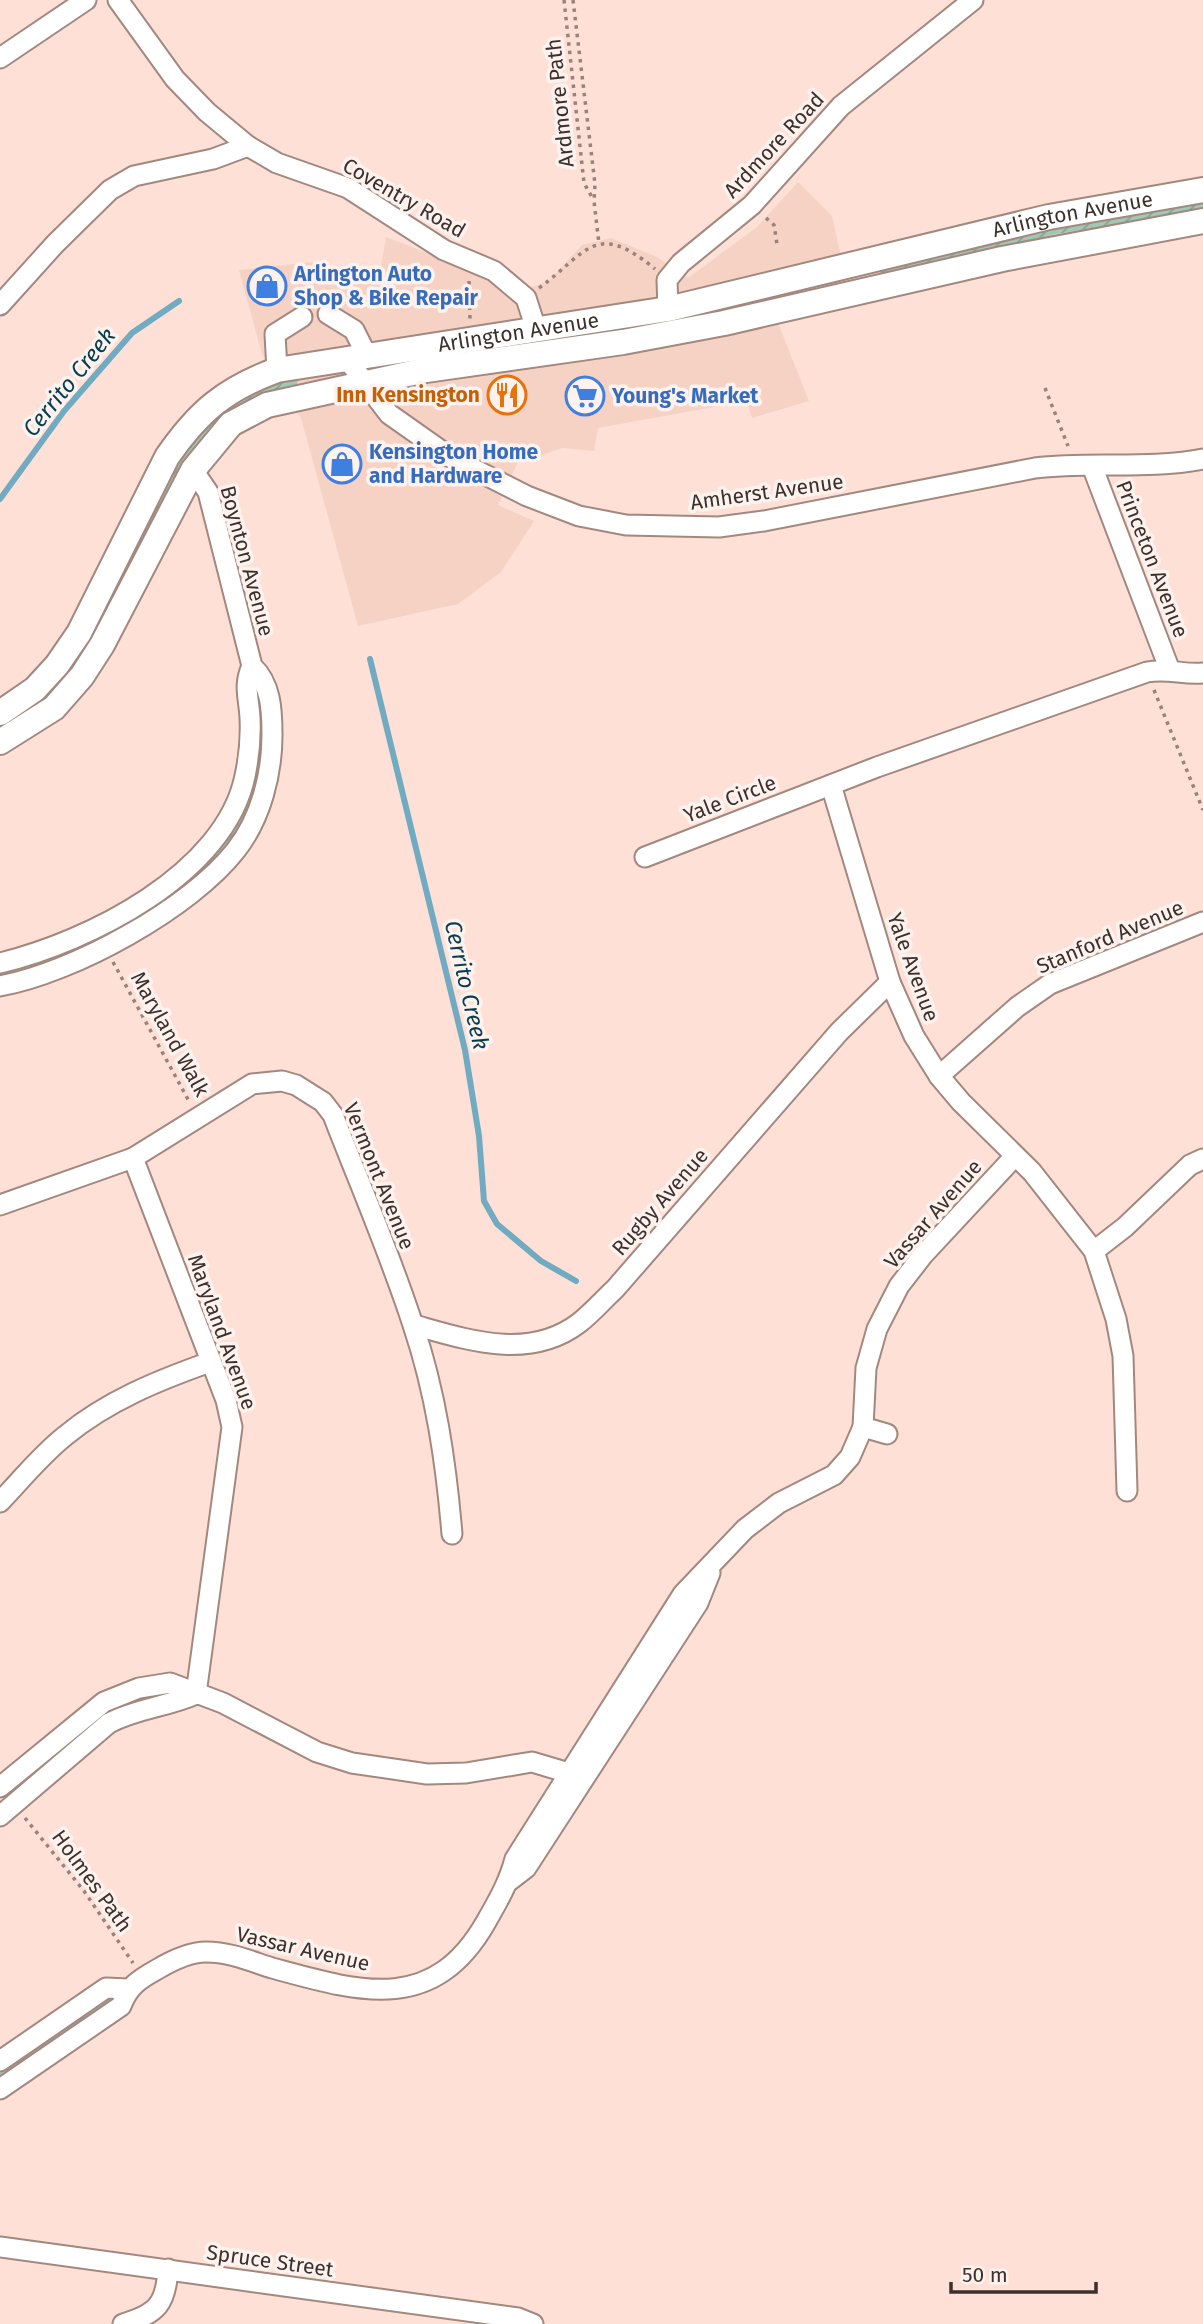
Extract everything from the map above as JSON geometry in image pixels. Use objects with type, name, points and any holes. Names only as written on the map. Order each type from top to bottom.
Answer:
[{"type":"main road","name":"Arlington Avenue","points":[[0,713],[35,688],[57,665],[79,633],[167,457],[185,431],[202,412],[247,382],[277,370],[668,309],[1049,217],[1203,190]]},
{"type":"main road","name":"Arlington Avenue","points":[[0,743],[54,708],[82,677],[102,645],[193,470],[222,433],[243,416],[267,405],[364,383],[623,342],[724,323],[1064,246],[1203,221]]},
{"type":"main road","points":[[845,266],[852,293]]},
{"type":"street","points":[[0,58],[86,0]]},
{"type":"street","name":"Coventry Road","points":[[118,0],[176,79],[207,112],[248,146],[276,163],[348,188],[421,236],[494,271],[526,298]]},
{"type":"street","name":"Ardmore Road","points":[[667,280],[681,262],[752,205],[841,106],[973,0]]},
{"type":"street","points":[[0,305],[55,244],[110,190],[134,176],[213,159],[248,146]]},
{"type":"street","points":[[667,280],[668,309]]},
{"type":"street","points":[[526,298],[537,329]]},
{"type":"street","name":"Amherst Avenue","points":[[328,314],[354,330],[364,383],[389,414],[450,457],[527,496],[579,516],[626,524],[681,528],[741,524],[1035,468],[1164,465],[1203,459]]},
{"type":"street","points":[[277,370],[275,334],[302,317]]},
{"type":"street","name":"Princeton Avenue","points":[[1084,465],[1168,668]]},
{"type":"street","name":"Boynton Avenue","points":[[0,986],[105,948],[171,907],[205,881],[237,849],[257,815],[267,784],[272,745],[272,715],[265,678],[252,666],[208,492],[193,470]]},
{"type":"street","name":"Boynton Avenue","points":[[0,963],[52,949],[94,930],[179,875],[209,845],[232,811],[245,780],[251,746],[250,716],[244,683],[252,666]]},
{"type":"street","points":[[831,785],[1147,672],[1168,668],[1192,674],[1203,673]]},
{"type":"street","name":"Yale Circle","points":[[645,857],[831,785]]},
{"type":"street","name":"Yale Avenue","points":[[831,785],[890,982],[914,1036],[939,1076],[1047,1189],[1094,1251],[1116,1319],[1123,1356],[1127,1491]]},
{"type":"street","name":"Stanford Avenue","points":[[939,1076],[1017,1007],[1050,984],[1203,922]]},
{"type":"street","name":"Rugby Avenue","points":[[414,1325],[476,1341],[523,1345],[548,1340],[578,1323],[615,1289],[839,1032],[890,982]]},
{"type":"street","name":"Vermont Avenue","points":[[0,1205],[133,1158],[253,1084],[267,1082],[296,1085],[323,1102],[333,1115],[414,1325],[442,1440],[452,1534]]},
{"type":"street","name":"Vassar Avenue","points":[[0,2061],[106,1988],[135,1983],[173,1960],[203,1952],[233,1954],[333,1983],[376,1989],[411,1987],[436,1978],[460,1959],[478,1935],[509,1881],[516,1860],[569,1773],[683,1594],[745,1530],[779,1503],[834,1475],[850,1457],[863,1427],[866,1368],[877,1329],[900,1286],[923,1255],[1015,1156]]},
{"type":"street","name":"Maryland Avenue","points":[[133,1158],[226,1400],[232,1427],[196,1694]]},
{"type":"street","points":[[1094,1251],[1125,1227],[1191,1165],[1203,1159]]},
{"type":"street","points":[[0,1502],[65,1436],[92,1416],[161,1380],[210,1362]]},
{"type":"street","points":[[863,1427],[887,1434]]},
{"type":"street","name":"Vassar Avenue","points":[[509,1881],[526,1868],[698,1603],[713,1565]]},
{"type":"street","points":[[0,1787],[74,1724],[119,1693],[170,1683],[223,1703],[317,1752],[352,1763],[427,1773],[466,1773],[533,1762],[569,1773]]},
{"type":"street","points":[[7,1811],[109,1723],[130,1713],[172,1705],[196,1694]]},
{"type":"street","name":"Vassar Avenue","points":[[0,2089],[121,2006],[135,1983]]},
{"type":"street","name":"Spruce Street","points":[[0,2247],[519,2318],[533,2324]]},
{"type":"street","points":[[124,2324],[154,2310],[164,2299],[168,2269]]},
{"type":"path","name":"Ardmore Path","points":[[564,0],[584,183],[594,201]]},
{"type":"path","name":"Ardmore Path","points":[[573,0],[595,184],[594,201],[599,244]]},
{"type":"path","points":[[752,205],[774,225],[777,244]]},
{"type":"path","points":[[526,298],[560,272],[583,249],[599,244],[626,248],[667,280]]},
{"type":"path","points":[[467,260],[471,305],[468,342]]},
{"type":"path","points":[[1045,388],[1084,465]]},
{"type":"path","points":[[1147,672],[1203,810]]},
{"type":"path","name":"Maryland Walk","points":[[114,965],[198,1118]]},
{"type":"path","name":"Holmes Path","points":[[7,1811],[84,1891],[135,1983]]},
{"type":"shaded area","points":[[798,182],[832,216],[847,283],[770,303],[809,401],[752,418],[747,401],[598,428],[594,451],[562,448],[540,456],[524,449],[498,505],[534,521],[501,572],[458,604],[358,626],[301,418],[262,354],[239,270],[312,262],[379,278],[386,237],[523,290],[549,281],[582,245],[611,238],[657,257],[688,278],[757,227]]},
{"type":"green space","points":[[1203,200],[1203,210],[1056,234],[883,275],[878,271],[879,267],[971,242]]},
{"type":"green space","points":[[299,377],[296,388],[245,406],[100,634],[47,703],[0,735],[0,718],[38,691],[183,442],[258,382]]},
{"type":"green space","points":[[260,683],[266,743],[264,767],[237,831],[213,862],[184,890],[150,914],[114,934],[38,966],[0,978],[0,969],[101,932],[233,820],[252,685]]},
{"type":"green space","points":[[112,1992],[119,1998],[0,2081],[0,2068]]},
{"type":"waterway","name":"Cerrito Creek","points":[[0,499],[64,411],[132,333],[179,301]]},
{"type":"waterway","name":"Cerrito Creek","points":[[370,659],[465,1050],[479,1136],[484,1201],[497,1224],[541,1261],[576,1281]]},
{"type":"place","name":"Arlington Auto Shop & Bike Repair","points":[[267,286]]},
{"type":"place","name":"Inn Kensington","points":[[507,395]]},
{"type":"place","name":"Young's Market","points":[[585,396]]},
{"type":"place","name":"Kensington Home and Hardware","points":[[342,464]]}]
